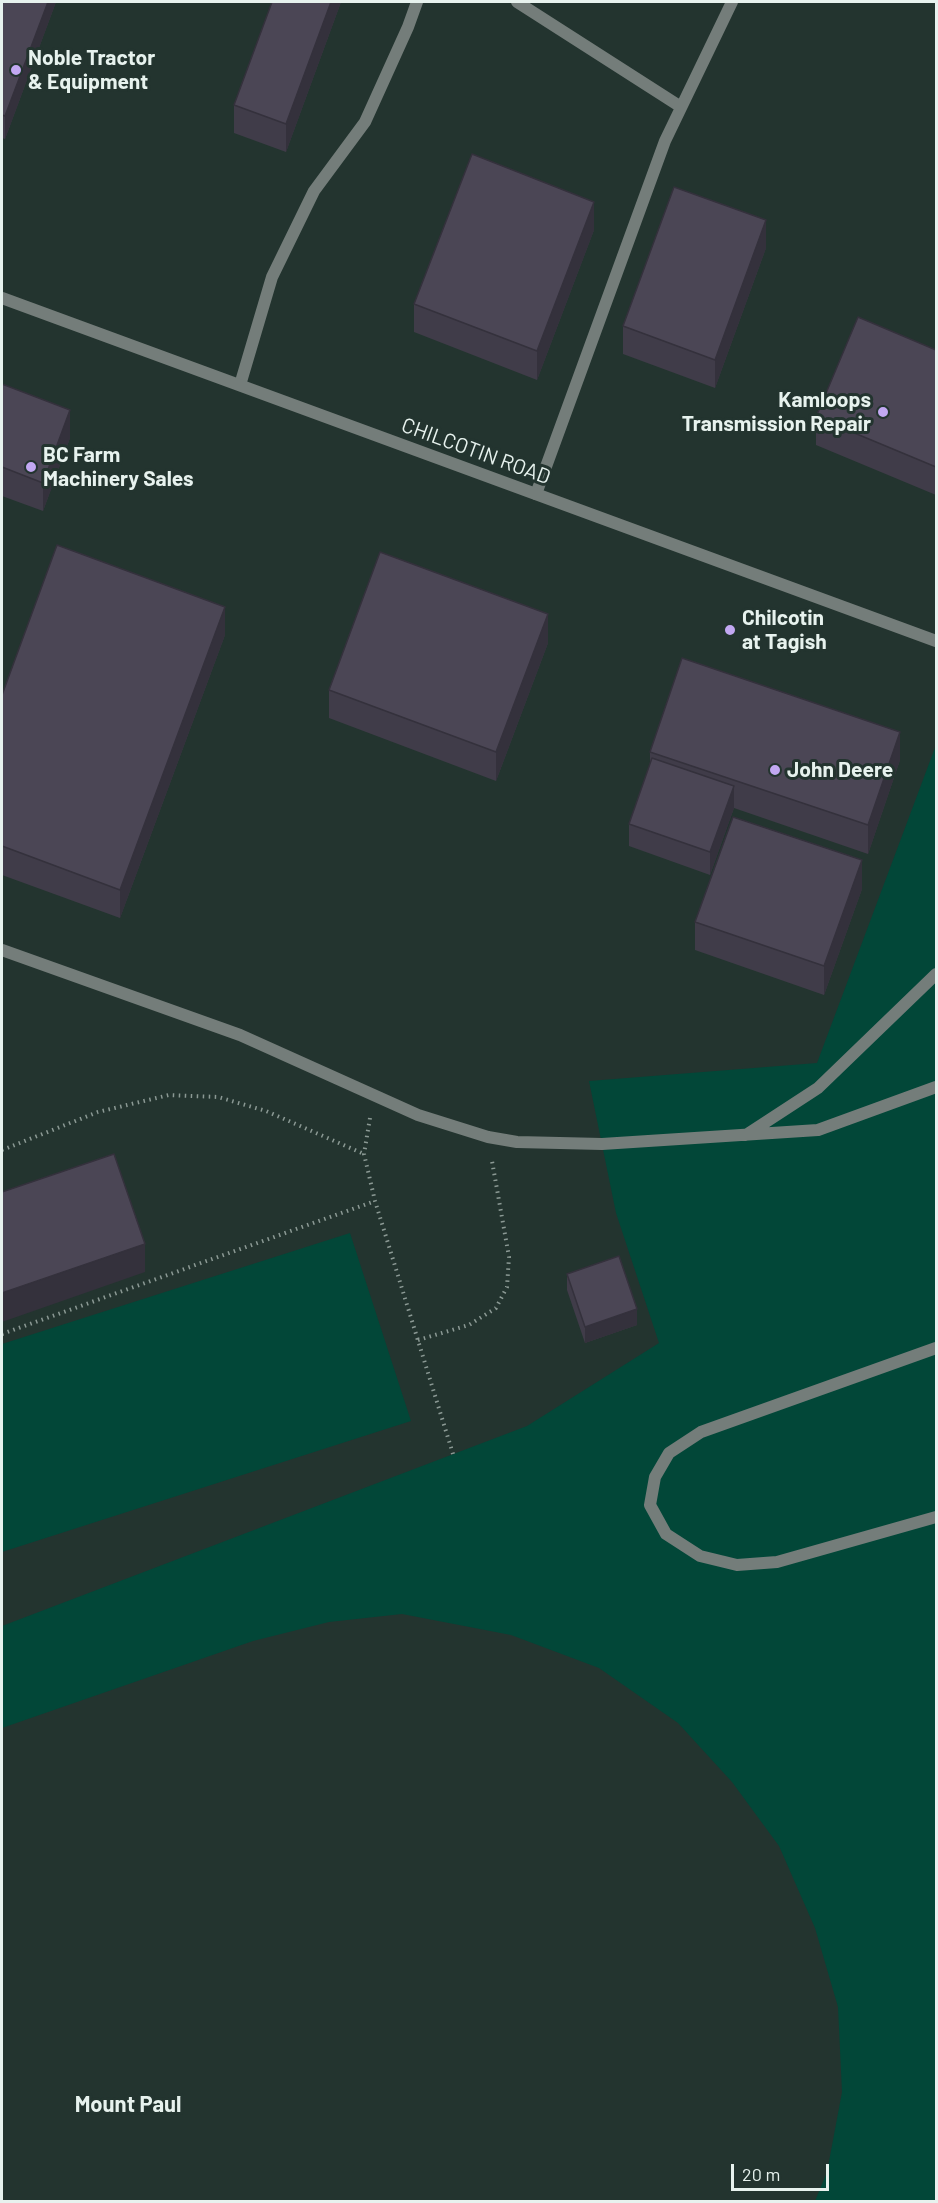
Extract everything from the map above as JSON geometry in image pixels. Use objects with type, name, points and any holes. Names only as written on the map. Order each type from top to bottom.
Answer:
[{"type":"street","points":[[240,385],[272,277],[314,191],[365,122],[417,2]]},
{"type":"street","points":[[517,2],[681,107]]},
{"type":"street","points":[[536,494],[664,141],[732,2]]},
{"type":"street","name":"CHILCOTIN ROAD","points":[[2,298],[936,641]]},
{"type":"street","points":[[2,950],[240,1035],[418,1115],[488,1137],[517,1142],[602,1144],[818,1130],[936,1088]]},
{"type":"street","points":[[745,1136],[818,1088],[936,974]]},
{"type":"street","points":[[936,1348],[701,1432],[669,1453],[655,1477],[650,1504],[666,1534],[700,1556],[737,1564],[777,1562],[936,1517]]},
{"type":"path","points":[[2,1150],[98,1112],[170,1095],[218,1097],[266,1111],[364,1154]]},
{"type":"path","points":[[379,1098],[368,1122],[364,1154],[375,1201],[453,1454]]},
{"type":"path","points":[[418,1340],[469,1325],[496,1308],[507,1287],[509,1257],[488,1137]]},
{"type":"path","points":[[2,1334],[375,1201]]},
{"type":"green space","points":[[936,745],[936,2201],[815,2201],[827,2172],[842,2092],[838,2007],[815,1928],[779,1846],[732,1782],[678,1723],[599,1668],[511,1635],[402,1614],[329,1622],[253,1641],[2,1728],[2,1626],[527,1426],[659,1343],[616,1213],[589,1081],[817,1063]]},
{"type":"green space","points":[[350,1233],[411,1421],[2,1552],[2,1344]]},
{"type":"building","name":"Noble Tractor & Equipment","points":[[2,2],[48,2],[5,116],[2,115]]},
{"type":"building","points":[[272,2],[331,2],[286,124],[234,105]]},
{"type":"building","points":[[472,154],[594,202],[537,351],[414,304]]},
{"type":"building","points":[[674,187],[766,220],[715,360],[623,326]]},
{"type":"building","name":"Kamloops Transmission Repair","points":[[858,317],[936,350],[936,467],[816,417]]},
{"type":"building","name":"BC Farm Machinery Sales","points":[[2,384],[70,410],[43,483],[2,467]]},
{"type":"building","points":[[57,545],[225,607],[120,890],[2,846],[2,695]]},
{"type":"building","points":[[380,552],[548,614],[496,752],[329,690]]},
{"type":"building","name":"John Deere","points":[[682,658],[900,732],[868,825],[650,752]]},
{"type":"building","points":[[652,758],[734,786],[710,852],[629,824]]},
{"type":"building","points":[[733,817],[862,860],[824,966],[695,922]]},
{"type":"building","points":[[114,1154],[145,1244],[2,1293],[2,1192]]},
{"type":"building","points":[[619,1256],[637,1309],[585,1327],[567,1274]]},
{"type":"place","name":"Noble Tractor & Equipment","points":[[16,70]]},
{"type":"place","name":"Kamloops Transmission Repair","points":[[883,412]]},
{"type":"place","name":"BC Farm Machinery Sales","points":[[31,467]]},
{"type":"place","name":"Chilcotin at Tagish","points":[[730,630]]},
{"type":"place","name":"John Deere","points":[[775,770]]},
{"type":"district","name":"Mount Paul","points":[[128,2105]]}]
